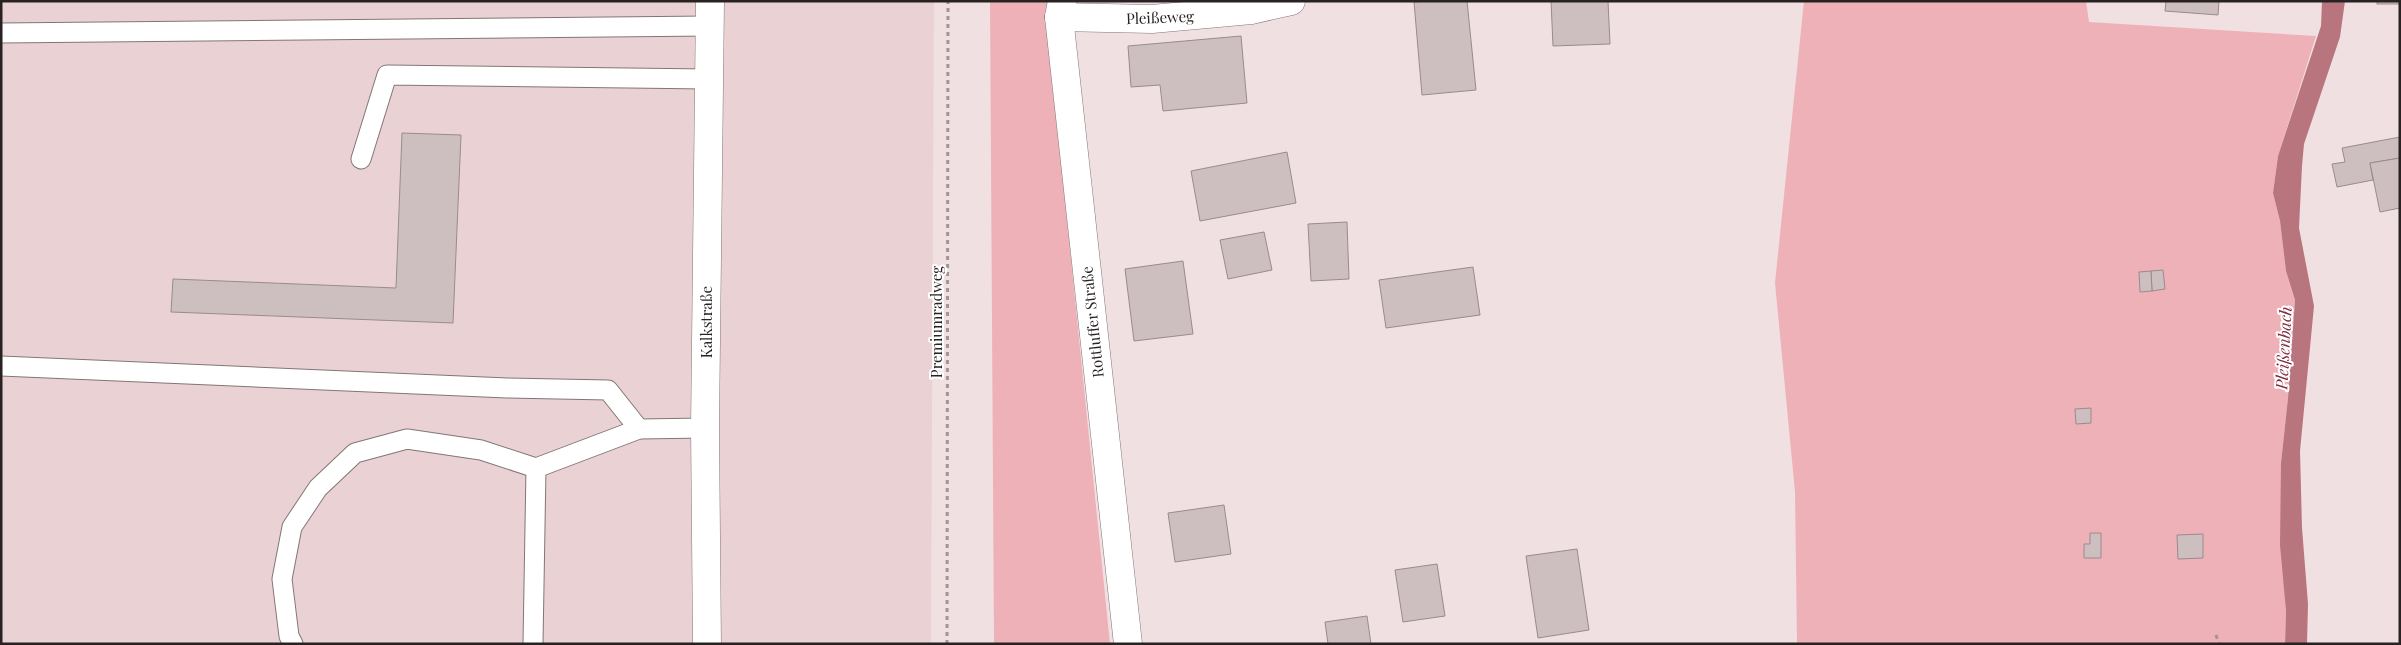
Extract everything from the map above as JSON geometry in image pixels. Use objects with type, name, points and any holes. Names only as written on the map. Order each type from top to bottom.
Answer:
[{"type":"street","name":"Pleißeweg","points":[[1060,9],[1152,19],[1251,10],[1290,1]]},
{"type":"street","name":"Rottluffer Straße","points":[[1060,9],[1128,644]]},
{"type":"street","name":"Kalkstraße","points":[[707,644],[706,428],[710,14]]},
{"type":"lane","points":[[1,33],[710,14]]},
{"type":"lane","points":[[361,159],[387,75],[708,79]]},
{"type":"lane","points":[[1,366],[608,390],[639,429]]},
{"type":"lane","points":[[293,644],[289,636],[282,579],[292,527],[318,488],[355,453],[407,439],[481,450],[536,468],[639,429],[706,428]]},
{"type":"lane","points":[[533,644],[536,468]]},
{"type":"path","name":"Premiumradweg","points":[[947,644],[948,1]]},
{"type":"path","points":[[2216,635],[2219,644]]},
{"type":"shaded area","points":[[1,1],[934,1],[931,644],[1,644]]},
{"type":"shaded area","points":[[990,1],[1049,1],[1046,13],[1110,644],[994,644]]},
{"type":"shaded area","points":[[1804,1],[2086,1],[2089,22],[2316,36],[2278,156],[2273,193],[2280,221],[2286,271],[2295,300],[2281,463],[2286,611],[2285,644],[1797,644],[1795,492],[1775,283]]},
{"type":"shaded area","points":[[2322,1],[2345,1],[2340,37],[2304,144],[2299,228],[2314,306],[2300,451],[2302,528],[2308,604],[2307,644],[2285,644],[2286,611],[2280,545],[2281,463],[2295,300],[2286,271],[2280,221],[2273,193],[2278,156],[2321,26]]},
{"type":"building","points":[[1467,1],[1476,90],[1422,95],[1414,2]]},
{"type":"building","points":[[1551,1],[1608,1],[1610,44],[1553,46]]},
{"type":"building","points":[[2166,1],[2219,1],[2218,15],[2165,11]]},
{"type":"building","points":[[2377,1],[2400,1],[2400,4],[2377,4]]},
{"type":"building","points":[[1241,36],[1247,103],[1163,111],[1160,85],[1131,87],[1128,46]]},
{"type":"building","points":[[402,133],[461,135],[453,323],[171,312],[173,279],[396,288]]},
{"type":"building","points":[[2400,137],[2400,158],[2370,163],[2373,180],[2337,187],[2332,164],[2345,162],[2342,148]]},
{"type":"building","points":[[1287,152],[1296,203],[1200,221],[1191,171]]},
{"type":"building","points":[[2400,158],[2400,208],[2380,212],[2370,163]]},
{"type":"building","points":[[1347,222],[1349,279],[1311,281],[1308,224]]},
{"type":"building","points":[[1264,232],[1272,270],[1228,279],[1220,240]]},
{"type":"building","points":[[1183,261],[1193,334],[1134,341],[1125,269]]},
{"type":"building","points":[[1473,267],[1480,315],[1386,328],[1379,280]]},
{"type":"building","points":[[2163,270],[2165,289],[2152,291],[2151,271]]},
{"type":"building","points":[[2151,271],[2152,291],[2140,292],[2139,272]]},
{"type":"building","points":[[2091,408],[2091,423],[2076,424],[2075,409]]},
{"type":"building","points":[[1224,505],[1231,554],[1175,562],[1168,513]]},
{"type":"building","points":[[2090,533],[2101,533],[2101,558],[2084,558],[2084,544],[2090,544]]},
{"type":"building","points":[[2203,534],[2203,558],[2178,559],[2177,535]]},
{"type":"building","points":[[1577,549],[1589,630],[1538,638],[1526,556]]},
{"type":"building","points":[[1437,564],[1445,616],[1403,622],[1395,570]]},
{"type":"building","points":[[1367,616],[1371,644],[1328,644],[1325,622]]},
{"type":"water label","name":"Pleißenbach","points":[[2283,348]]}]
